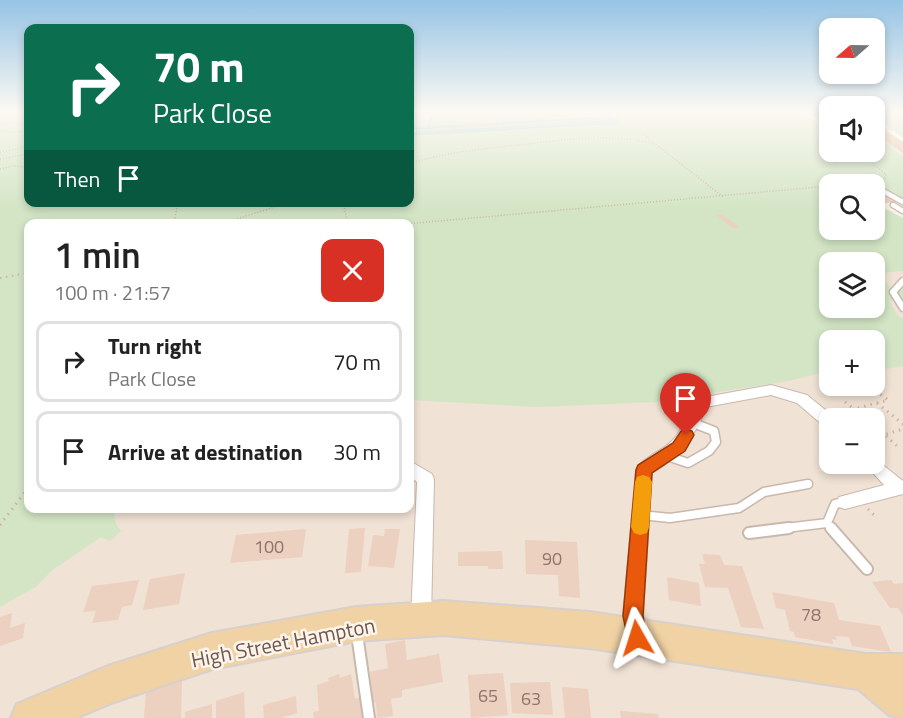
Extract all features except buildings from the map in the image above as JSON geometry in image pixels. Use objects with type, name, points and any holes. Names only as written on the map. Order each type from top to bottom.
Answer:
[{"type":"main road","name":"High Street Hampton","points":[[31,718],[108,685],[212,651],[356,624],[420,620],[454,619],[590,630],[866,672],[903,673]]},
{"type":"main road","points":[[866,672],[903,701]]},
{"type":"street","points":[[637,638],[633,616],[644,470],[679,447],[693,423],[700,404],[771,390],[802,399],[819,414]]},
{"type":"street","points":[[414,471],[426,479],[420,620]]},
{"type":"street","points":[[885,474],[901,487]]},
{"type":"street","points":[[845,502],[901,487]]},
{"type":"lane","points":[[885,191],[903,202]]},
{"type":"lane","points":[[893,205],[903,211]]},
{"type":"lane","points":[[903,281],[893,292],[903,308]]},
{"type":"lane","points":[[668,456],[688,463],[709,451],[716,442],[714,431],[693,423]]},
{"type":"lane","points":[[641,515],[670,518],[739,508],[764,492],[808,484]]},
{"type":"lane","points":[[827,523],[835,504],[845,502]]},
{"type":"lane","points":[[749,533],[827,523]]},
{"type":"lane","points":[[827,523],[867,569]]},
{"type":"lane","points":[[356,624],[369,718]]},
{"type":"path","points":[[414,162],[470,148],[512,145]]},
{"type":"path","points":[[656,145],[723,197]]},
{"type":"path","points":[[0,152],[24,148]]},
{"type":"path","points":[[0,159],[24,155]]},
{"type":"path","points":[[870,162],[886,174],[885,179]]},
{"type":"path","points":[[0,169],[24,167]]},
{"type":"path","points":[[414,223],[819,187]]},
{"type":"path","points":[[236,219],[275,207]]},
{"type":"path","points":[[0,278],[24,274]]},
{"type":"path","points":[[858,408],[888,400],[883,396]]},
{"type":"path","points":[[845,402],[853,408]]},
{"type":"path","points":[[877,403],[903,424]]},
{"type":"path","points":[[897,446],[885,435],[903,429]]},
{"type":"path","points":[[0,525],[24,493]]},
{"type":"shaded area","points":[[903,271],[903,718],[0,718],[0,607],[36,587],[54,569],[109,529],[116,513],[414,513],[414,400],[819,368],[819,396],[885,396],[885,330],[874,330],[875,318],[885,318],[885,273]]},
{"type":"green space","points":[[0,145],[24,145],[24,207],[414,207],[414,145],[819,145],[819,162],[885,162],[885,145],[888,145],[903,156],[903,200],[885,190],[885,174],[819,174],[819,240],[885,240],[886,209],[903,218],[903,271],[885,273],[885,252],[819,252],[819,318],[885,318],[885,281],[893,290],[903,290],[903,303],[889,300],[897,315],[903,319],[903,366],[885,369],[885,330],[819,330],[819,373],[788,381],[657,402],[536,407],[414,400],[414,219],[24,219],[24,513],[117,513],[115,522],[121,531],[110,541],[101,537],[54,569],[36,587],[0,607]]},
{"type":"slow traffic","points":[[640,527],[643,482]]},
{"type":"route","points":[[637,638],[633,616],[644,470],[679,447],[686,435]]}]
